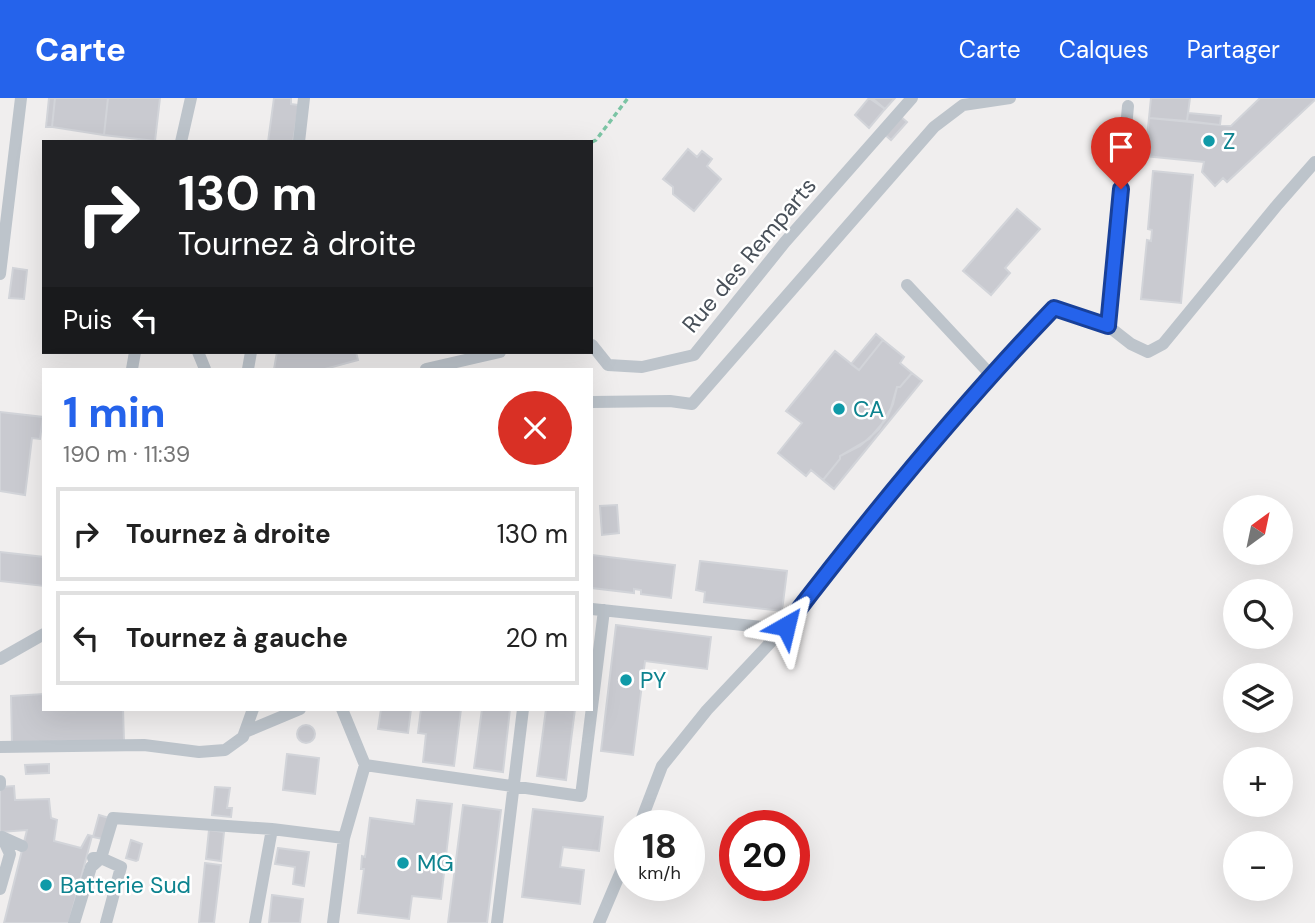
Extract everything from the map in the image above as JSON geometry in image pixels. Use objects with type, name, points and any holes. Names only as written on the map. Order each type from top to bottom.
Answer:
[{"type":"lane","points":[[0,274],[21,98]]},
{"type":"lane","points":[[181,140],[191,98]]},
{"type":"lane","points":[[299,140],[304,98]]},
{"type":"lane","name":"Rue des Remparts","points":[[593,346],[608,365],[642,366],[694,355],[785,242],[912,98]]},
{"type":"lane","points":[[593,402],[670,401],[692,404],[934,127],[963,105],[1010,98]]},
{"type":"lane","points":[[1108,326],[1128,106]]},
{"type":"lane","points":[[645,810],[662,766],[708,710],[786,626],[846,548],[990,374],[1054,308],[1108,326],[1131,344],[1148,352],[1163,344],[1315,162]]},
{"type":"lane","points":[[907,285],[990,374]]},
{"type":"lane","points":[[430,368],[491,354]]},
{"type":"lane","points":[[593,664],[598,609],[762,628]]},
{"type":"lane","points":[[0,659],[42,635]]},
{"type":"lane","points":[[0,747],[144,745],[199,752],[225,750],[243,737],[252,711]]},
{"type":"lane","points":[[245,732],[295,711]]},
{"type":"lane","points":[[333,923],[344,838],[365,765],[343,711]]},
{"type":"lane","points":[[497,923],[523,711]]},
{"type":"lane","points":[[365,765],[581,796],[589,711]]},
{"type":"lane","points":[[74,923],[91,867],[113,818],[344,838]]},
{"type":"lane","points":[[256,923],[272,830]]},
{"type":"lane","points":[[0,889],[10,855],[2,836],[22,846]]},
{"type":"lane","points":[[96,858],[121,867],[106,923]]},
{"type":"lane","points":[[599,923],[614,888]]},
{"type":"path","points":[[593,142],[628,98]]},
{"type":"building","points":[[49,98],[55,98],[52,127],[46,127]]},
{"type":"building","points":[[55,98],[108,98],[104,135],[52,127]]},
{"type":"building","points":[[108,98],[160,98],[155,140],[104,135]]},
{"type":"building","points":[[274,98],[291,98],[291,104],[299,105],[293,140],[268,140]]},
{"type":"building","points":[[869,98],[885,109],[869,128],[855,115]]},
{"type":"building","points":[[872,98],[895,98],[885,109]]},
{"type":"building","name":"Z","points":[[1151,98],[1190,98],[1187,121],[1149,118]]},
{"type":"building","name":"Z","points":[[1260,98],[1315,100],[1227,182],[1223,178],[1215,186],[1202,172],[1204,162],[1145,156],[1149,118],[1231,126]]},
{"type":"building","points":[[1188,113],[1221,116],[1220,125],[1187,121]]},
{"type":"building","points":[[900,116],[907,122],[891,140],[883,133]]},
{"type":"building","points":[[688,149],[697,157],[702,151],[712,159],[707,166],[721,179],[694,211],[673,194],[673,187],[663,179]]},
{"type":"building","points":[[1153,171],[1193,175],[1181,303],[1141,299],[1147,240],[1151,241],[1152,230],[1148,229]]},
{"type":"building","points":[[1017,209],[1040,229],[1005,268],[1010,273],[991,295],[963,271]]},
{"type":"building","points":[[13,268],[27,270],[24,299],[9,298]]},
{"type":"building","points":[[876,334],[883,340],[859,370],[851,364]]},
{"type":"building","name":"CA","points":[[883,340],[904,357],[900,363],[912,373],[897,387],[887,418],[869,439],[840,456],[823,480],[811,470],[806,476],[778,453],[802,423],[786,411],[835,351],[859,370]]},
{"type":"building","points":[[277,354],[356,354],[358,360],[329,368],[274,368]]},
{"type":"building","points":[[912,373],[922,381],[834,489],[823,480],[840,456],[860,446],[879,429],[891,408],[897,387]]},
{"type":"building","points":[[0,412],[42,417],[40,439],[32,438],[25,495],[0,491]]},
{"type":"building","points":[[617,505],[619,533],[602,535],[600,506]]},
{"type":"building","points":[[0,552],[42,557],[42,586],[0,581]]},
{"type":"building","points":[[593,555],[675,565],[671,598],[641,594],[641,590],[634,589],[634,593],[593,588]]},
{"type":"building","points":[[700,561],[787,571],[782,611],[704,602],[705,592],[696,590]]},
{"type":"building","name":"PY","points":[[616,625],[711,637],[707,669],[645,661],[633,755],[601,751]]},
{"type":"building","points":[[42,694],[42,711],[123,711],[124,741],[12,744],[11,696]]},
{"type":"building","points":[[381,711],[411,711],[408,733],[378,729]]},
{"type":"building","points":[[421,711],[461,711],[454,766],[423,762],[426,734],[418,733]]},
{"type":"building","points":[[482,711],[510,711],[503,772],[474,768]]},
{"type":"building","points":[[546,711],[575,711],[566,780],[537,776]]},
{"type":"building","points":[[302,725],[310,725],[315,734],[313,741],[302,743],[297,738],[297,730]]},
{"type":"building","points":[[287,754],[319,758],[315,794],[283,790]]},
{"type":"building","points":[[49,764],[49,773],[26,774],[25,765]]},
{"type":"building","name":"Batterie Sud","points":[[14,786],[15,800],[49,799],[51,818],[57,820],[54,841],[81,848],[88,835],[92,836],[69,923],[4,923],[27,830],[0,832],[0,787]]},
{"type":"building","points":[[215,787],[230,788],[227,808],[232,808],[231,817],[212,815]]},
{"type":"building","name":"MG","points":[[417,800],[452,804],[441,899],[412,896],[409,919],[358,913],[364,869],[361,869],[362,856],[365,857],[370,818],[414,824]]},
{"type":"building","points":[[463,805],[501,810],[487,923],[448,923]]},
{"type":"building","points":[[533,809],[603,817],[599,851],[563,847],[560,867],[584,870],[580,904],[522,897]]},
{"type":"building","points":[[99,815],[109,818],[103,839],[93,837]]},
{"type":"building","points":[[209,830],[224,832],[221,861],[206,859]]},
{"type":"building","points":[[131,840],[142,844],[136,861],[126,858]]},
{"type":"building","points":[[278,848],[309,852],[304,886],[293,884],[295,867],[275,864]]},
{"type":"building","points":[[205,863],[221,865],[214,923],[199,923]]},
{"type":"building","points":[[272,895],[303,899],[300,923],[269,923]]},
{"type":"place","name":"Z","points":[[1209,141]]},
{"type":"place","name":"CA","points":[[839,409]]},
{"type":"place","name":"PY","points":[[626,680]]},
{"type":"place","name":"MG","points":[[403,863]]},
{"type":"place","name":"Batterie Sud","points":[[46,885]]},
{"type":"route","points":[[786,626],[846,548],[990,374],[1054,308],[1108,326],[1121,189]]}]
